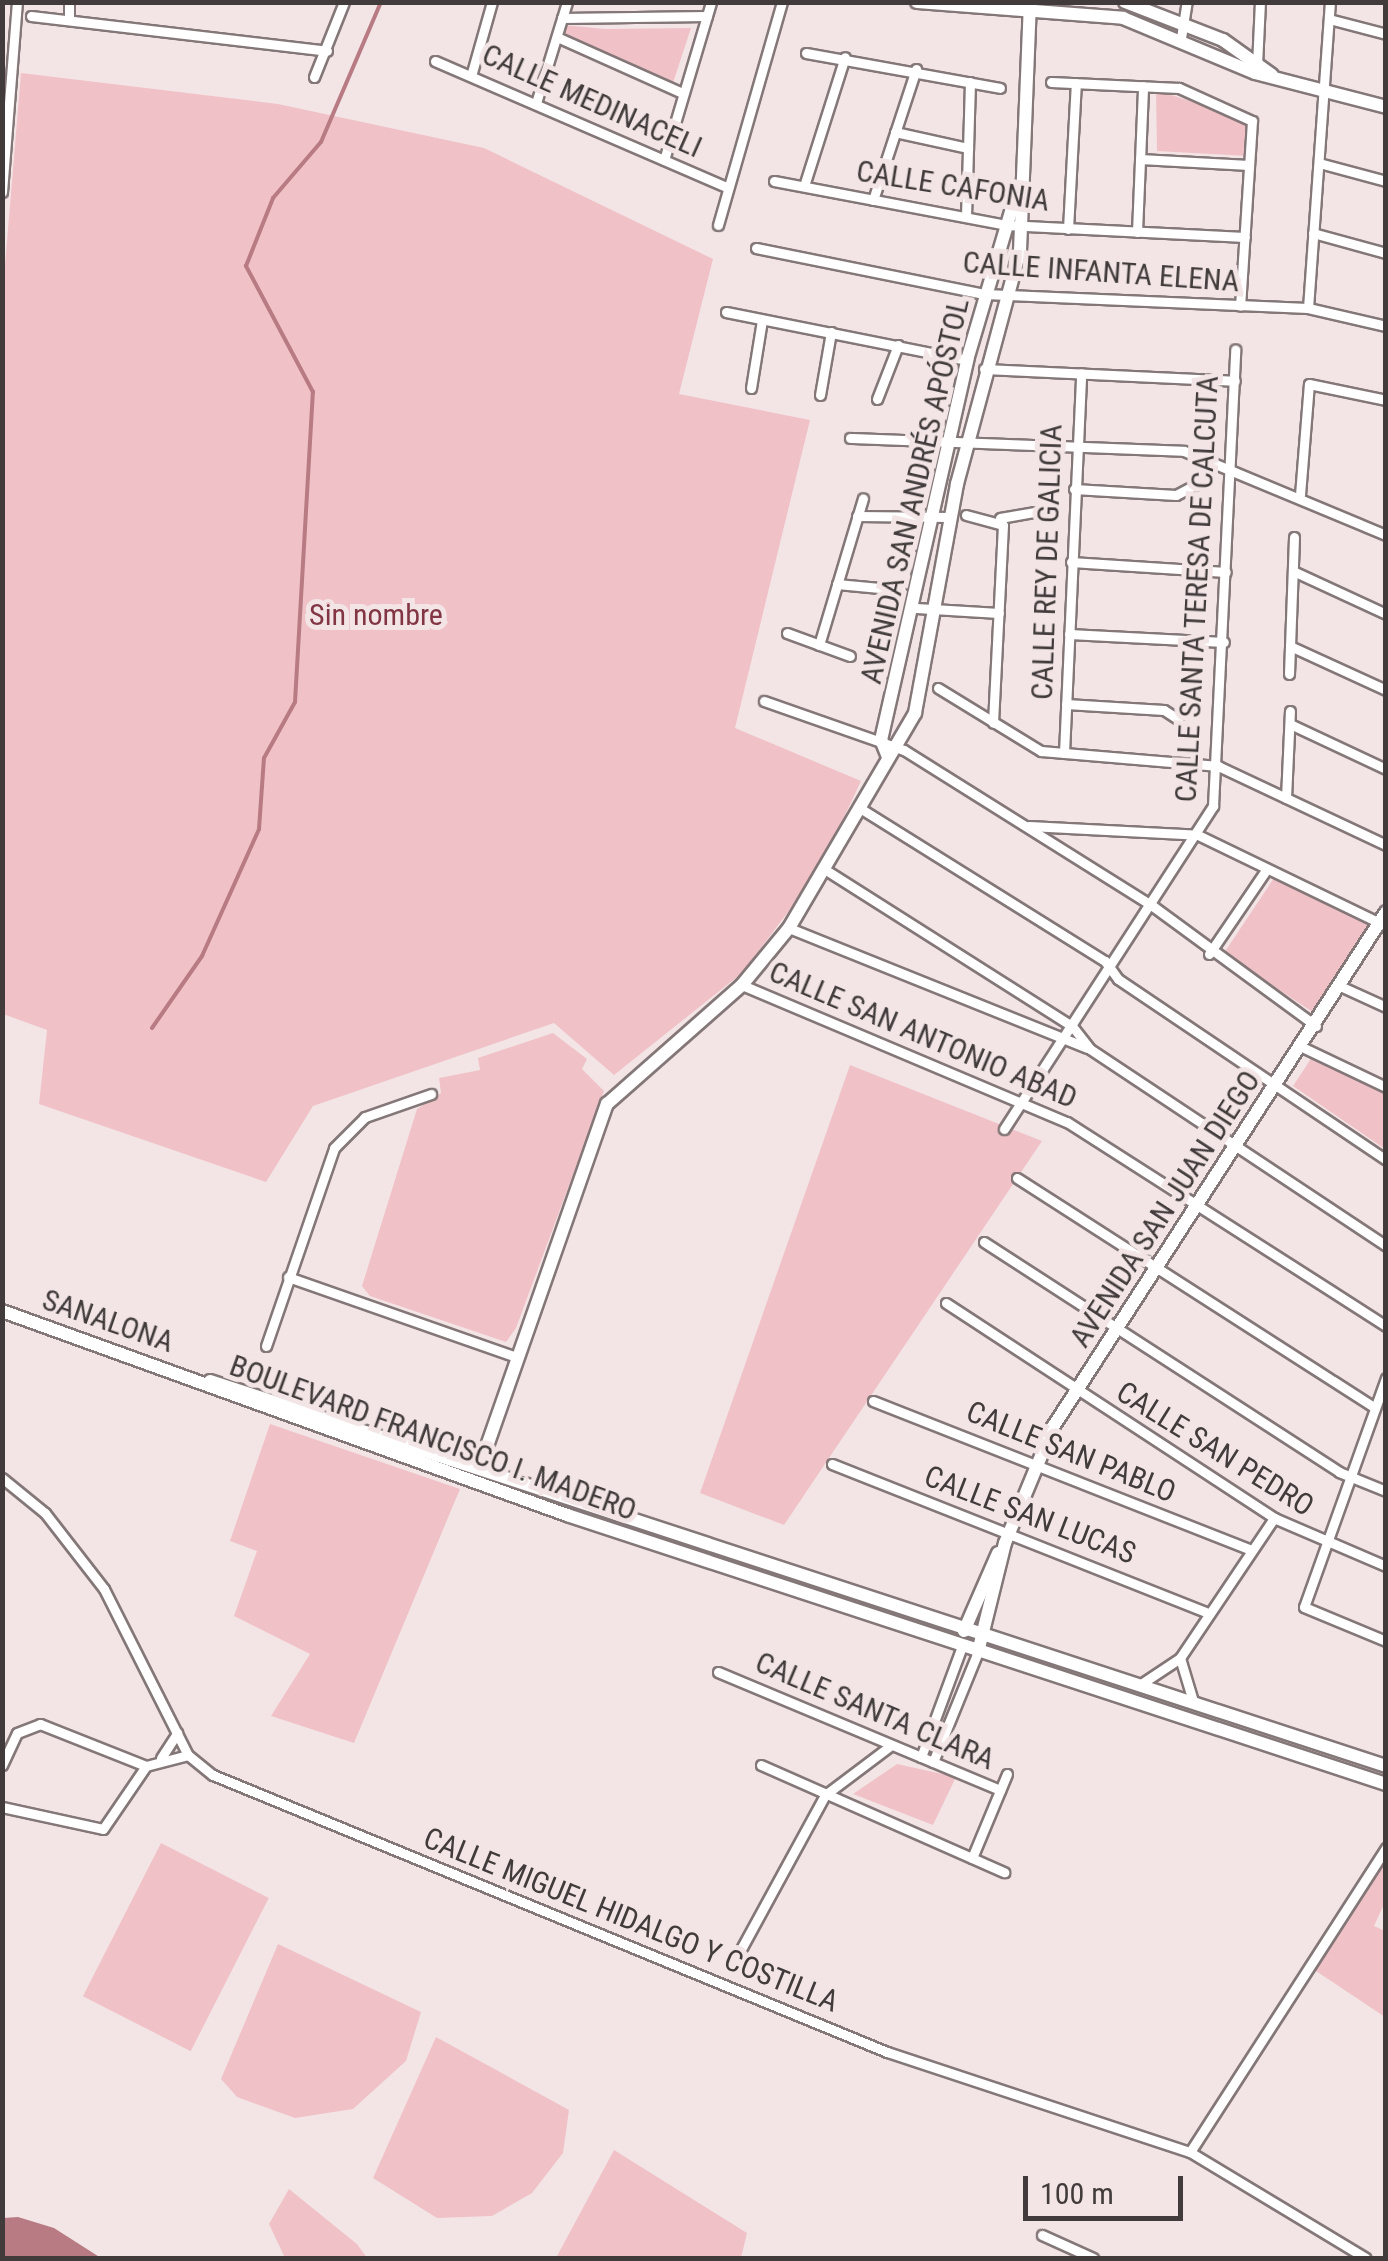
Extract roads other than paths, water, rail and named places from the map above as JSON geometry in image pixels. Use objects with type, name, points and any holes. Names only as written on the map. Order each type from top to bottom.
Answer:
[{"type":"street","points":[[2,192],[6,82],[17,2]]},
{"type":"street","points":[[68,20],[69,2]]},
{"type":"street","points":[[314,77],[344,2]]},
{"type":"street","points":[[471,76],[492,2]]},
{"type":"street","points":[[536,103],[567,2]]},
{"type":"street","points":[[664,160],[711,2]]},
{"type":"street","points":[[718,225],[782,2]]},
{"type":"street","points":[[918,2],[1123,18],[1272,75],[1386,107]]},
{"type":"street","points":[[1125,2],[1186,23],[1256,67]]},
{"type":"street","points":[[1181,38],[1187,2]]},
{"type":"street","points":[[1256,67],[1260,2]]},
{"type":"street","points":[[1308,308],[1330,2]]},
{"type":"street","name":"AVENIDA SAN ANDRÉS APÓSTOL","points":[[480,1466],[607,1104],[742,985],[790,928],[828,872],[921,693],[950,516],[984,369],[1008,295],[1021,226],[1016,197],[1029,8]]},
{"type":"street","points":[[31,16],[327,51]]},
{"type":"street","points":[[562,18],[707,16]]},
{"type":"street","points":[[1329,19],[1386,34]]},
{"type":"street","points":[[557,38],[682,93]]},
{"type":"street","points":[[806,53],[1000,88]]},
{"type":"street","points":[[804,186],[845,57]]},
{"type":"street","name":"CALLE MEDINACELI","points":[[435,61],[728,188]]},
{"type":"street","points":[[873,200],[916,70]]},
{"type":"street","points":[[966,217],[970,82]]},
{"type":"street","points":[[1051,82],[1179,88],[1252,120],[1240,306]]},
{"type":"street","points":[[1068,229],[1076,83]]},
{"type":"street","points":[[1137,232],[1143,86]]},
{"type":"street","points":[[895,132],[968,148]]},
{"type":"street","points":[[1140,159],[1250,165]]},
{"type":"street","points":[[1319,162],[1386,181]]},
{"type":"street","name":"CALLE CAFONIA","points":[[774,181],[1006,225],[1245,236]]},
{"type":"street","name":"AVENIDA SAN ANDRÉS APÓSTOL","points":[[881,740],[916,608],[967,360],[1016,197]]},
{"type":"street","points":[[1313,233],[1386,253]]},
{"type":"street","name":"CALLE INFANTA ELENA","points":[[756,248],[985,294],[1308,308],[1386,326]]},
{"type":"street","points":[[726,312],[967,360]]},
{"type":"street","points":[[751,388],[762,320]]},
{"type":"street","points":[[820,395],[830,332]]},
{"type":"street","points":[[877,400],[898,346]]},
{"type":"street","name":"CALLE SANTA TERESA DE CALCUTA","points":[[1004,1128],[1198,835],[1218,766],[1235,350]]},
{"type":"street","points":[[984,369],[1234,381]]},
{"type":"street","name":"CALLE REY DE GALICIA","points":[[1064,753],[1081,373]]},
{"type":"street","points":[[1300,496],[1305,394],[1317,382],[1386,400]]},
{"type":"street","points":[[850,438],[1184,451],[1232,478],[1300,496],[1386,535]]},
{"type":"street","points":[[1074,490],[1176,495],[1202,481]]},
{"type":"street","points":[[819,645],[863,498]]},
{"type":"street","points":[[966,515],[1000,518],[1033,512]]},
{"type":"street","points":[[857,516],[950,516]]},
{"type":"street","points":[[993,723],[1000,613],[1000,518]]},
{"type":"street","points":[[1289,674],[1294,537]]},
{"type":"street","points":[[1071,562],[1226,572]]},
{"type":"street","points":[[1293,571],[1386,614]]},
{"type":"street","points":[[837,584],[901,590]]},
{"type":"street","points":[[916,608],[1000,613]]},
{"type":"street","points":[[787,633],[850,656]]},
{"type":"street","points":[[1069,634],[1224,642]]},
{"type":"street","points":[[1290,646],[1386,690]]},
{"type":"street","points":[[938,688],[1033,748],[1218,766],[1386,845]]},
{"type":"street","points":[[764,701],[881,740],[893,752],[1026,826],[1154,906],[1209,954],[1316,1026]]},
{"type":"street","points":[[1066,704],[1164,710],[1178,719]]},
{"type":"street","points":[[1286,798],[1290,711]]},
{"type":"street","points":[[1290,724],[1386,769]]},
{"type":"street","points":[[862,810],[1111,970],[1386,1160]]},
{"type":"street","points":[[1026,826],[1198,835],[1266,870],[1383,920]]},
{"type":"street","points":[[1209,954],[1266,870]]},
{"type":"street","points":[[828,872],[1072,1026],[1090,1049],[1386,1246]]},
{"type":"street","name":"AVENIDA SAN JUAN DIEGO","points":[[962,1646],[964,1626],[1007,1537],[1036,1464],[1076,1390],[1383,920]]},
{"type":"street","points":[[790,928],[1062,1041],[1090,1049]]},
{"type":"street","name":"CALLE SAN ANTONIO ABAD","points":[[742,985],[1021,1101],[1386,1326]]},
{"type":"street","points":[[1340,986],[1386,1006]]},
{"type":"street","points":[[1302,1047],[1386,1087]]},
{"type":"street","points":[[266,1346],[334,1148],[365,1117],[430,1094]]},
{"type":"street","points":[[1017,1178],[1374,1407]]},
{"type":"street","points":[[984,1242],[1114,1330],[1349,1477],[1386,1491]]},
{"type":"street","points":[[288,1277],[516,1357]]},
{"type":"street","name":"CALLE SAN PEDRO","points":[[946,1303],[1274,1518],[1324,1543],[1386,1566]]},
{"type":"street","name":"SANALONA","points":[[2,1311],[196,1378]]},
{"type":"street","name":"BOULEVARD FRANCISCO I. MADERO","points":[[196,1378],[346,1420],[1386,1766]]},
{"type":"street","name":"BOULEVARD FRANCISCO I. MADERO","points":[[196,1378],[340,1436],[978,1652],[1386,1784]]},
{"type":"street","points":[[1386,1378],[1304,1608],[1386,1641]]},
{"type":"street","name":"CALLE SAN PABLO","points":[[873,1401],[1251,1550]]},
{"type":"street","points":[[340,1436],[346,1420]]},
{"type":"street","name":"CALLE SAN LUCAS","points":[[832,1464],[1007,1537],[1209,1614]]},
{"type":"street","points":[[2,1478],[45,1513],[104,1588],[188,1755],[161,1758],[146,1766],[103,1829],[2,1807]]},
{"type":"street","points":[[1141,1684],[1180,1658],[1274,1518]]},
{"type":"street","name":"AVENIDA SAN JUAN DIEGO","points":[[978,1652],[1007,1537]]},
{"type":"street","points":[[921,1758],[962,1646]]},
{"type":"street","points":[[933,1762],[978,1652]]},
{"type":"street","points":[[1180,1658],[1193,1701]]},
{"type":"street","name":"CALLE SANTA CLARA","points":[[718,1672],[1000,1790],[972,1858]]},
{"type":"street","points":[[2,1765],[17,1734],[40,1724],[146,1766]]},
{"type":"street","points":[[161,1758],[177,1732]]},
{"type":"street","points":[[734,1962],[825,1795],[890,1746]]},
{"type":"street","name":"CALLE MIGUEL HIDALGO Y COSTILLA","points":[[188,1755],[213,1776],[887,2052],[1190,2152],[1350,2254],[1366,2258]]},
{"type":"street","points":[[760,1765],[1004,1872]]},
{"type":"street","points":[[1000,1790],[1007,1774]]},
{"type":"street","points":[[1190,2152],[1386,1848]]},
{"type":"street","points":[[1042,2235],[1093,2258]]},
{"type":"waterway","points":[[152,1028],[202,956],[259,829],[264,758],[295,702],[313,392],[246,266],[273,198],[321,142],[381,2]]},
{"type":"park label","name":"Sin nombre","points":[[376,615]]}]
